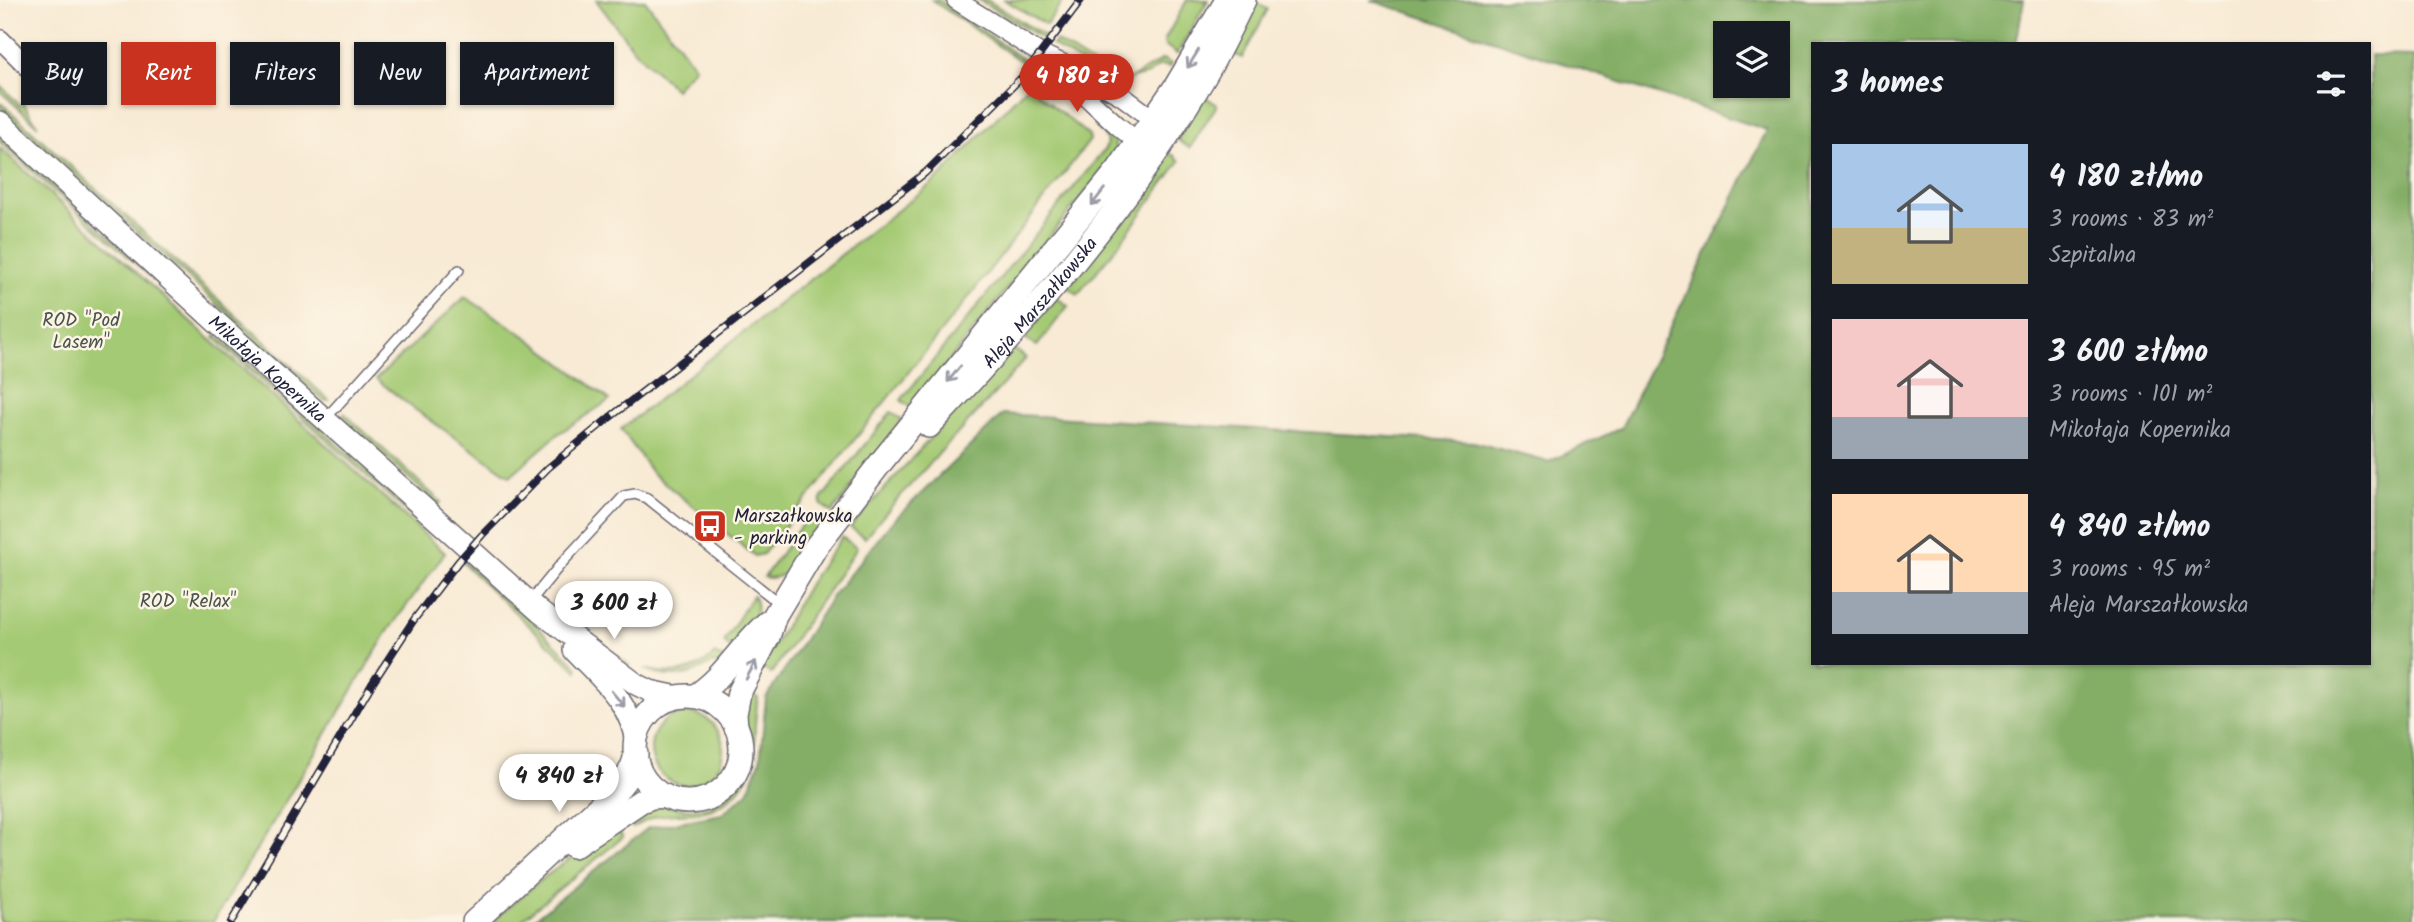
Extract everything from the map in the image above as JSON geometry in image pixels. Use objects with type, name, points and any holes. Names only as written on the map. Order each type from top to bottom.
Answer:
[{"type":"main road","name":"Aleja Marszałkowska","points":[[687,697],[718,678],[778,610],[824,535],[1074,228],[1147,149],[1162,126],[1227,0]]},
{"type":"main road","name":"Aleja Marszałkowska","points":[[1162,126],[1204,78],[1244,0]]},
{"type":"main road","name":"Aleja Marszałkowska","points":[[736,727],[736,703],[778,610]]},
{"type":"main road","points":[[474,922],[617,790],[630,772],[640,727],[649,714],[661,704],[687,697],[706,699],[721,706],[733,719],[740,735],[741,753],[737,769],[728,784],[714,795],[697,801],[680,801],[665,796],[649,785],[641,772],[636,749]]},
{"type":"main road","points":[[511,890],[624,811],[652,797],[665,796]]},
{"type":"street","points":[[956,0],[1041,54],[1122,96],[1162,126]]},
{"type":"street","points":[[0,39],[21,59]]},
{"type":"street","points":[[1041,54],[1147,149]]},
{"type":"street","name":"Mikołaja Kopernika","points":[[0,122],[216,322],[535,607],[636,684],[650,691],[687,697]]},
{"type":"street","name":"Mikołaja Kopernika","points":[[535,607],[625,707],[632,719],[636,749]]},
{"type":"lane","points":[[326,418],[459,270]]},
{"type":"lane","points":[[535,607],[561,564],[624,496],[635,495],[647,498],[778,610]]},
{"type":"green space","points":[[596,0],[645,0],[695,67],[675,89],[635,51]]},
{"type":"green space","points":[[932,0],[939,0],[1028,63],[1026,65]]},
{"type":"green space","points":[[979,0],[987,0],[1048,38],[1046,41]]},
{"type":"green space","points":[[1005,0],[1064,0],[1046,25]]},
{"type":"green space","points":[[1187,0],[1208,0],[1177,54],[1165,45],[1164,41]]},
{"type":"green space","points":[[1370,0],[2024,0],[2016,42],[1811,42],[1811,665],[2371,665],[2371,55],[2414,56],[2414,922],[530,922],[648,828],[722,814],[748,792],[760,761],[766,698],[833,595],[892,522],[1003,414],[1474,442],[1548,462],[1621,428],[1767,130]]},
{"type":"green space","points":[[1255,2],[1268,9],[1242,58],[1230,52]]},
{"type":"green space","points":[[1056,41],[1110,75],[1110,80],[1052,45]]},
{"type":"green space","points":[[1163,59],[1171,64],[1169,67],[1160,65],[1148,74],[1130,79]]},
{"type":"green space","points":[[0,85],[20,105],[24,105],[38,126],[0,91]]},
{"type":"green space","points":[[1028,85],[1089,136],[1090,140],[968,298],[763,554],[755,556],[653,474],[621,429],[941,176]]},
{"type":"green space","points":[[1203,95],[1217,105],[1190,148],[1178,138]]},
{"type":"green space","points":[[0,102],[329,400],[324,401],[0,107]]},
{"type":"green space","points":[[1104,123],[1114,136],[1116,154],[911,408],[901,400],[1105,149],[1106,139],[1095,126]]},
{"type":"green space","points":[[0,137],[204,322],[203,324],[0,142]]},
{"type":"green space","name":"ROD \"Relax\"","points":[[0,148],[445,553],[388,631],[213,922],[0,922]]},
{"type":"green space","points":[[1166,154],[1172,154],[1180,161],[1117,247],[1078,294],[1067,286]]},
{"type":"green space","points":[[465,297],[527,337],[610,400],[558,434],[510,476],[376,379]]},
{"type":"green space","points":[[1057,298],[1068,306],[1037,346],[1025,338],[1024,333]]},
{"type":"green space","points":[[216,334],[424,522],[419,523],[214,337]]},
{"type":"green space","points":[[1010,350],[1016,350],[1026,358],[865,538],[850,527]]},
{"type":"green space","points":[[891,412],[902,420],[832,513],[821,504],[821,499]]},
{"type":"green space","points":[[344,413],[441,502],[438,505],[343,418]]},
{"type":"green space","points":[[813,515],[825,523],[807,551],[783,575],[764,577],[808,516]]},
{"type":"green space","points":[[842,537],[857,548],[771,674],[762,667],[810,582]]},
{"type":"green space","points":[[465,561],[518,607],[578,667],[577,671],[463,563]]},
{"type":"green space","points":[[753,595],[756,603],[755,617],[732,650],[724,642]]},
{"type":"green space","points":[[553,604],[628,664],[630,667],[560,615]]},
{"type":"green space","points":[[715,654],[725,660],[722,664],[711,664],[680,676],[666,676],[645,669],[682,672],[699,666]]},
{"type":"green space","points":[[748,691],[758,698],[754,752],[743,784],[727,801],[717,807],[694,813],[662,815],[633,828],[626,819],[652,807],[660,805],[703,808],[723,799],[731,792],[743,775],[749,754],[744,715]]},
{"type":"green space","points":[[687,713],[701,716],[713,723],[720,735],[723,749],[720,763],[713,775],[701,782],[687,785],[673,782],[661,775],[654,763],[651,749],[654,735],[661,723],[673,716]]},
{"type":"green space","points":[[615,827],[623,837],[519,922],[491,922],[546,876]]},
{"type":"railway","points":[[231,922],[372,684],[413,621],[482,535],[548,468],[609,418],[925,173],[1025,74],[1081,0]]},
{"type":"place","name":"Marszałkowska - parking","points":[[710,526]]},
{"type":"park label","name":"ROD \"Pod Lasem\"","points":[[81,330]]}]
